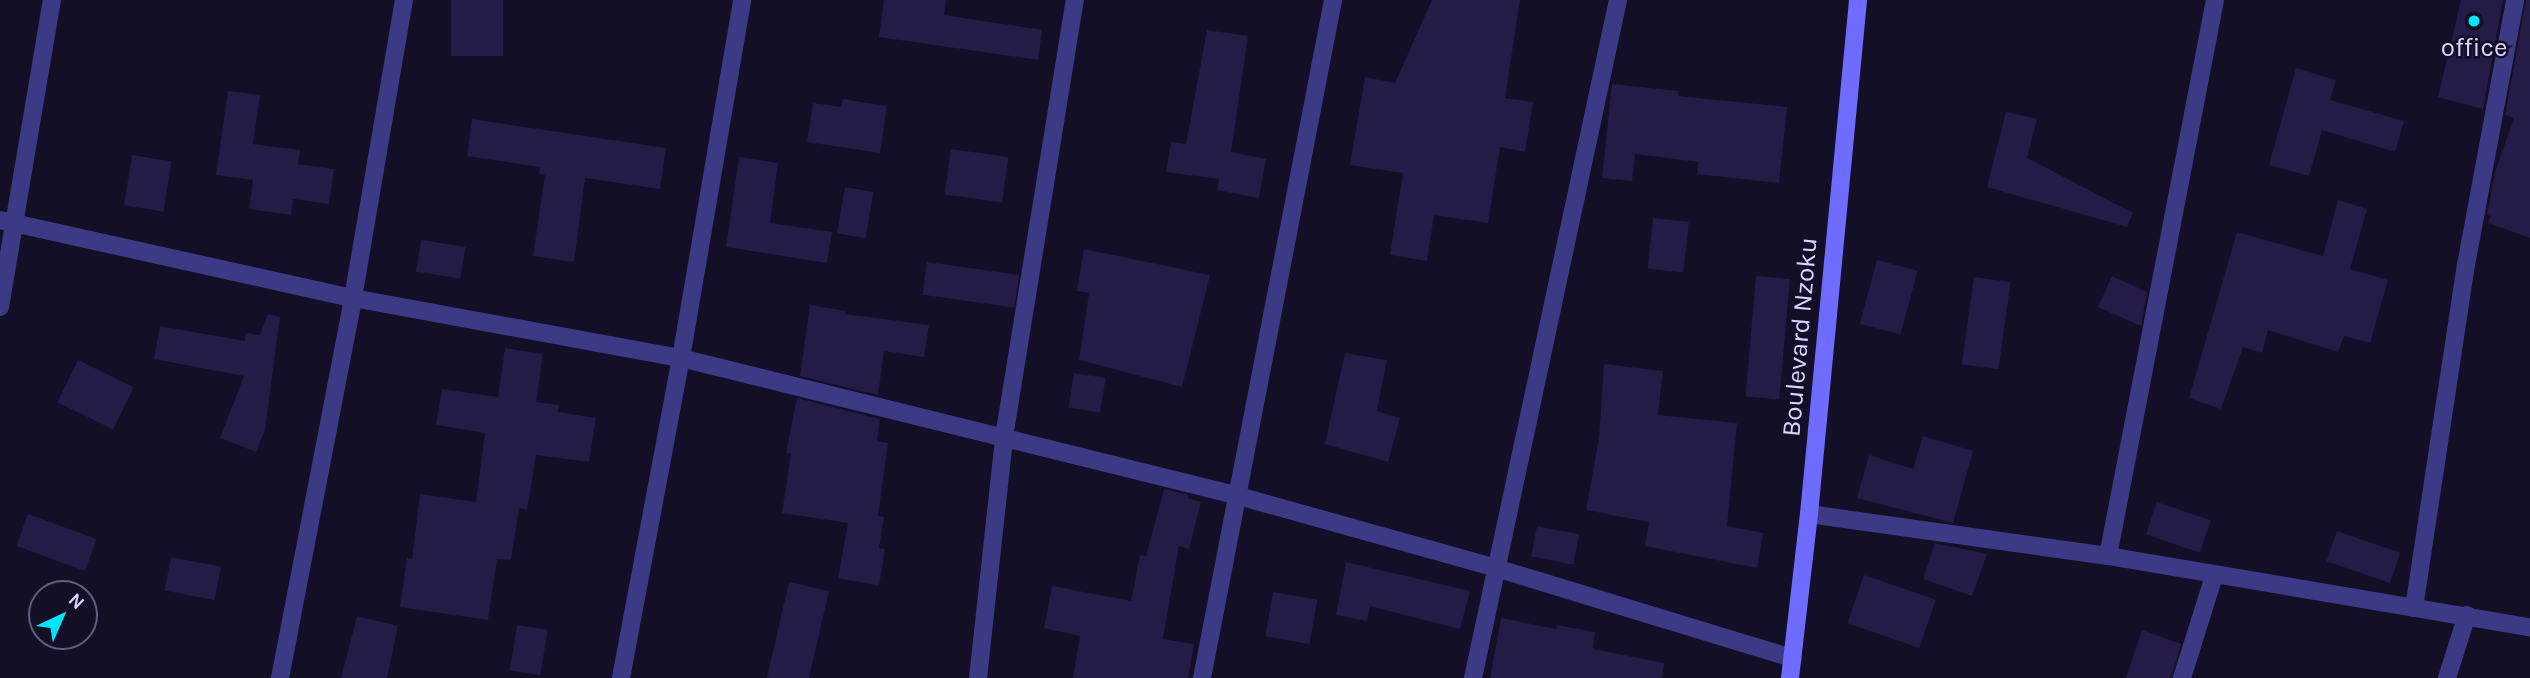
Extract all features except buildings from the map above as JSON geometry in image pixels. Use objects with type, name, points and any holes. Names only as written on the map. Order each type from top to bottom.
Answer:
[{"type":"street","points":[[0,307],[6,222],[52,0]]},
{"type":"street","points":[[280,678],[353,298],[404,0]]},
{"type":"street","points":[[621,678],[681,358],[742,0]]},
{"type":"street","points":[[978,678],[1004,437],[1074,0]]},
{"type":"street","points":[[1202,678],[1235,495],[1333,0]]},
{"type":"street","points":[[1473,678],[1618,0]]},
{"type":"street","name":"Boulevard Nzoku","points":[[1790,678],[1809,514],[1858,0]]},
{"type":"street","points":[[2108,556],[2215,0]]},
{"type":"street","points":[[2414,608],[2466,265],[2515,0]]},
{"type":"street","points":[[6,222],[353,298],[681,358],[1235,495],[1496,568],[1793,658]]},
{"type":"street","points":[[1809,514],[2108,556],[2214,576],[2530,627]]},
{"type":"street","points":[[2182,678],[2214,576]]},
{"type":"street","points":[[2446,678],[2467,615]]},
{"type":"place","name":"office","points":[[2474,21]]}]
